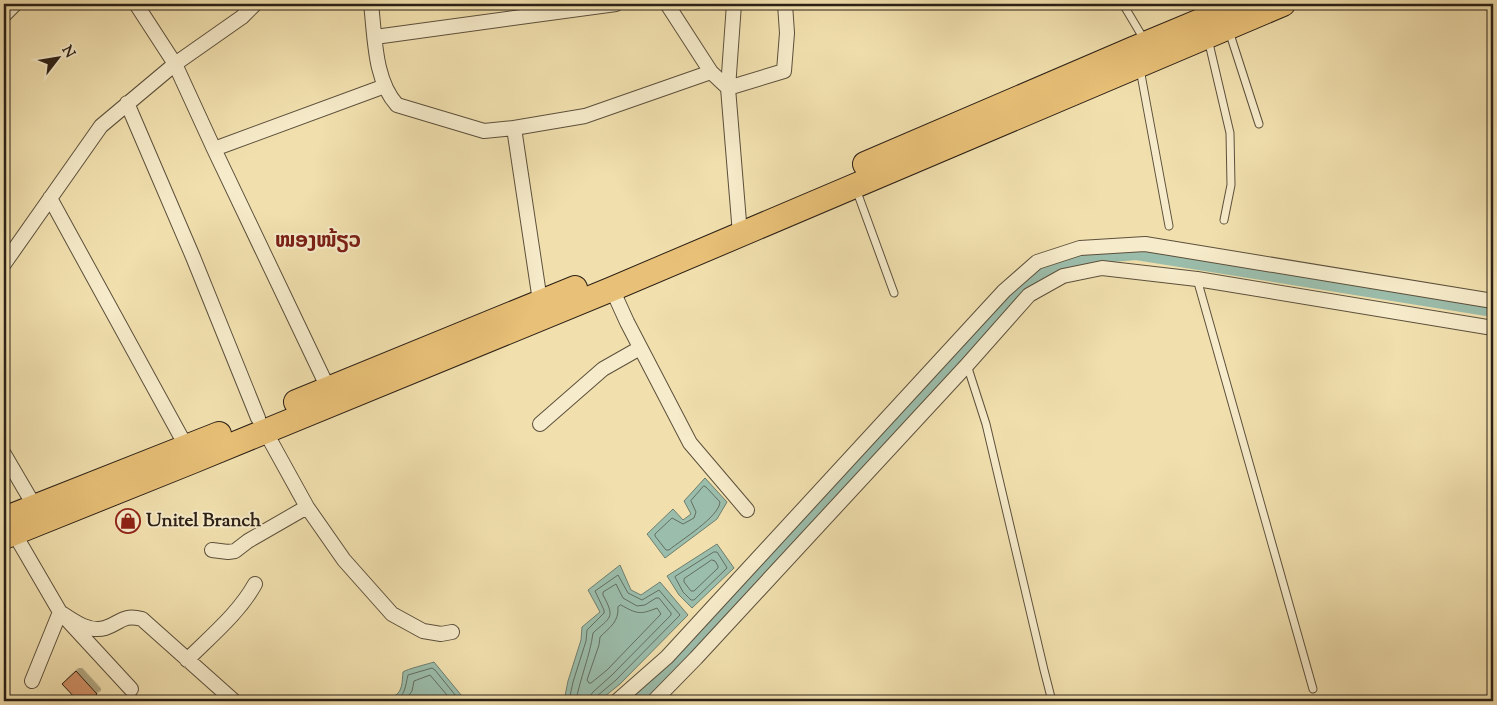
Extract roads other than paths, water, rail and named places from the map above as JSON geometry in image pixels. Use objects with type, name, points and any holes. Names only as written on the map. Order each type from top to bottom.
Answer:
[{"type":"highway","points":[[7,530],[186,446],[262,425],[328,388],[540,301],[739,226],[855,186],[1143,54],[1241,4]]},
{"type":"highway","points":[[39,514],[612,289],[739,226],[1143,54],[1218,32],[1282,4]]},
{"type":"street","points":[[4,16],[15,4]]},
{"type":"street","points":[[136,4],[175,64],[328,388]]},
{"type":"street","points":[[4,264],[101,126],[175,64],[242,17],[255,4]]},
{"type":"street","points":[[371,4],[380,76],[393,101],[401,107],[484,130],[514,128],[585,116],[711,72]]},
{"type":"street","points":[[375,37],[616,4]]},
{"type":"street","points":[[667,4],[711,72],[728,88]]},
{"type":"street","points":[[734,4],[728,88],[739,226]]},
{"type":"street","points":[[728,88],[784,71],[787,33],[786,4]]},
{"type":"street","points":[[214,149],[385,86]]},
{"type":"street","points":[[127,103],[262,425],[307,507],[344,560],[392,614],[424,631],[441,634],[452,632]]},
{"type":"street","points":[[514,128],[540,301]]},
{"type":"street","points":[[50,198],[186,446]]},
{"type":"street","points":[[617,701],[667,657],[1004,291],[1037,262],[1080,248],[1145,244],[1493,301]]},
{"type":"street","points":[[654,701],[967,365],[1029,295],[1062,276],[1102,268],[1197,279],[1493,328]]},
{"type":"street","points":[[612,289],[640,348],[690,443],[747,510]]},
{"type":"street","points":[[540,424],[603,369],[640,348]]},
{"type":"street","points":[[4,454],[39,514]]},
{"type":"street","points":[[212,550],[235,552],[248,541],[307,507]]},
{"type":"street","points":[[7,530],[60,612],[131,689]]},
{"type":"street","points":[[187,660],[248,597],[255,584]]},
{"type":"street","points":[[60,612],[75,622],[89,628],[103,629],[132,616],[142,619],[234,701]]},
{"type":"street","points":[[32,681],[60,612]]},
{"type":"lane","points":[[1122,4],[1143,54],[1169,226]]},
{"type":"lane","points":[[1218,32],[1259,124]]},
{"type":"lane","points":[[1218,32],[1230,133],[1232,185],[1224,220]]},
{"type":"lane","points":[[855,186],[894,292]]},
{"type":"lane","points":[[1197,279],[1313,689]]},
{"type":"lane","points":[[967,365],[986,424],[1052,701]]},
{"type":"water","points":[[705,478],[727,502],[717,519],[665,558],[647,534],[673,509],[683,520],[691,514],[684,501]]},
{"type":"water","points":[[717,544],[734,568],[692,608],[679,595],[667,576]]},
{"type":"water","points":[[620,565],[631,590],[641,595],[660,582],[688,615],[620,684],[599,701],[564,701],[568,681],[581,640],[582,627],[600,612],[588,590]]},
{"type":"water","points":[[434,662],[466,701],[382,701],[399,692],[402,686],[403,672]]},
{"type":"waterway","points":[[635,701],[755,581],[1003,305],[1044,273],[1087,258],[1136,254],[1493,311]]},
{"type":"place","name":"Unitel Branch","points":[[128,521]]},
{"type":"district","name":"ໜອງໜ້ຽວ","points":[[318,242]]}]
